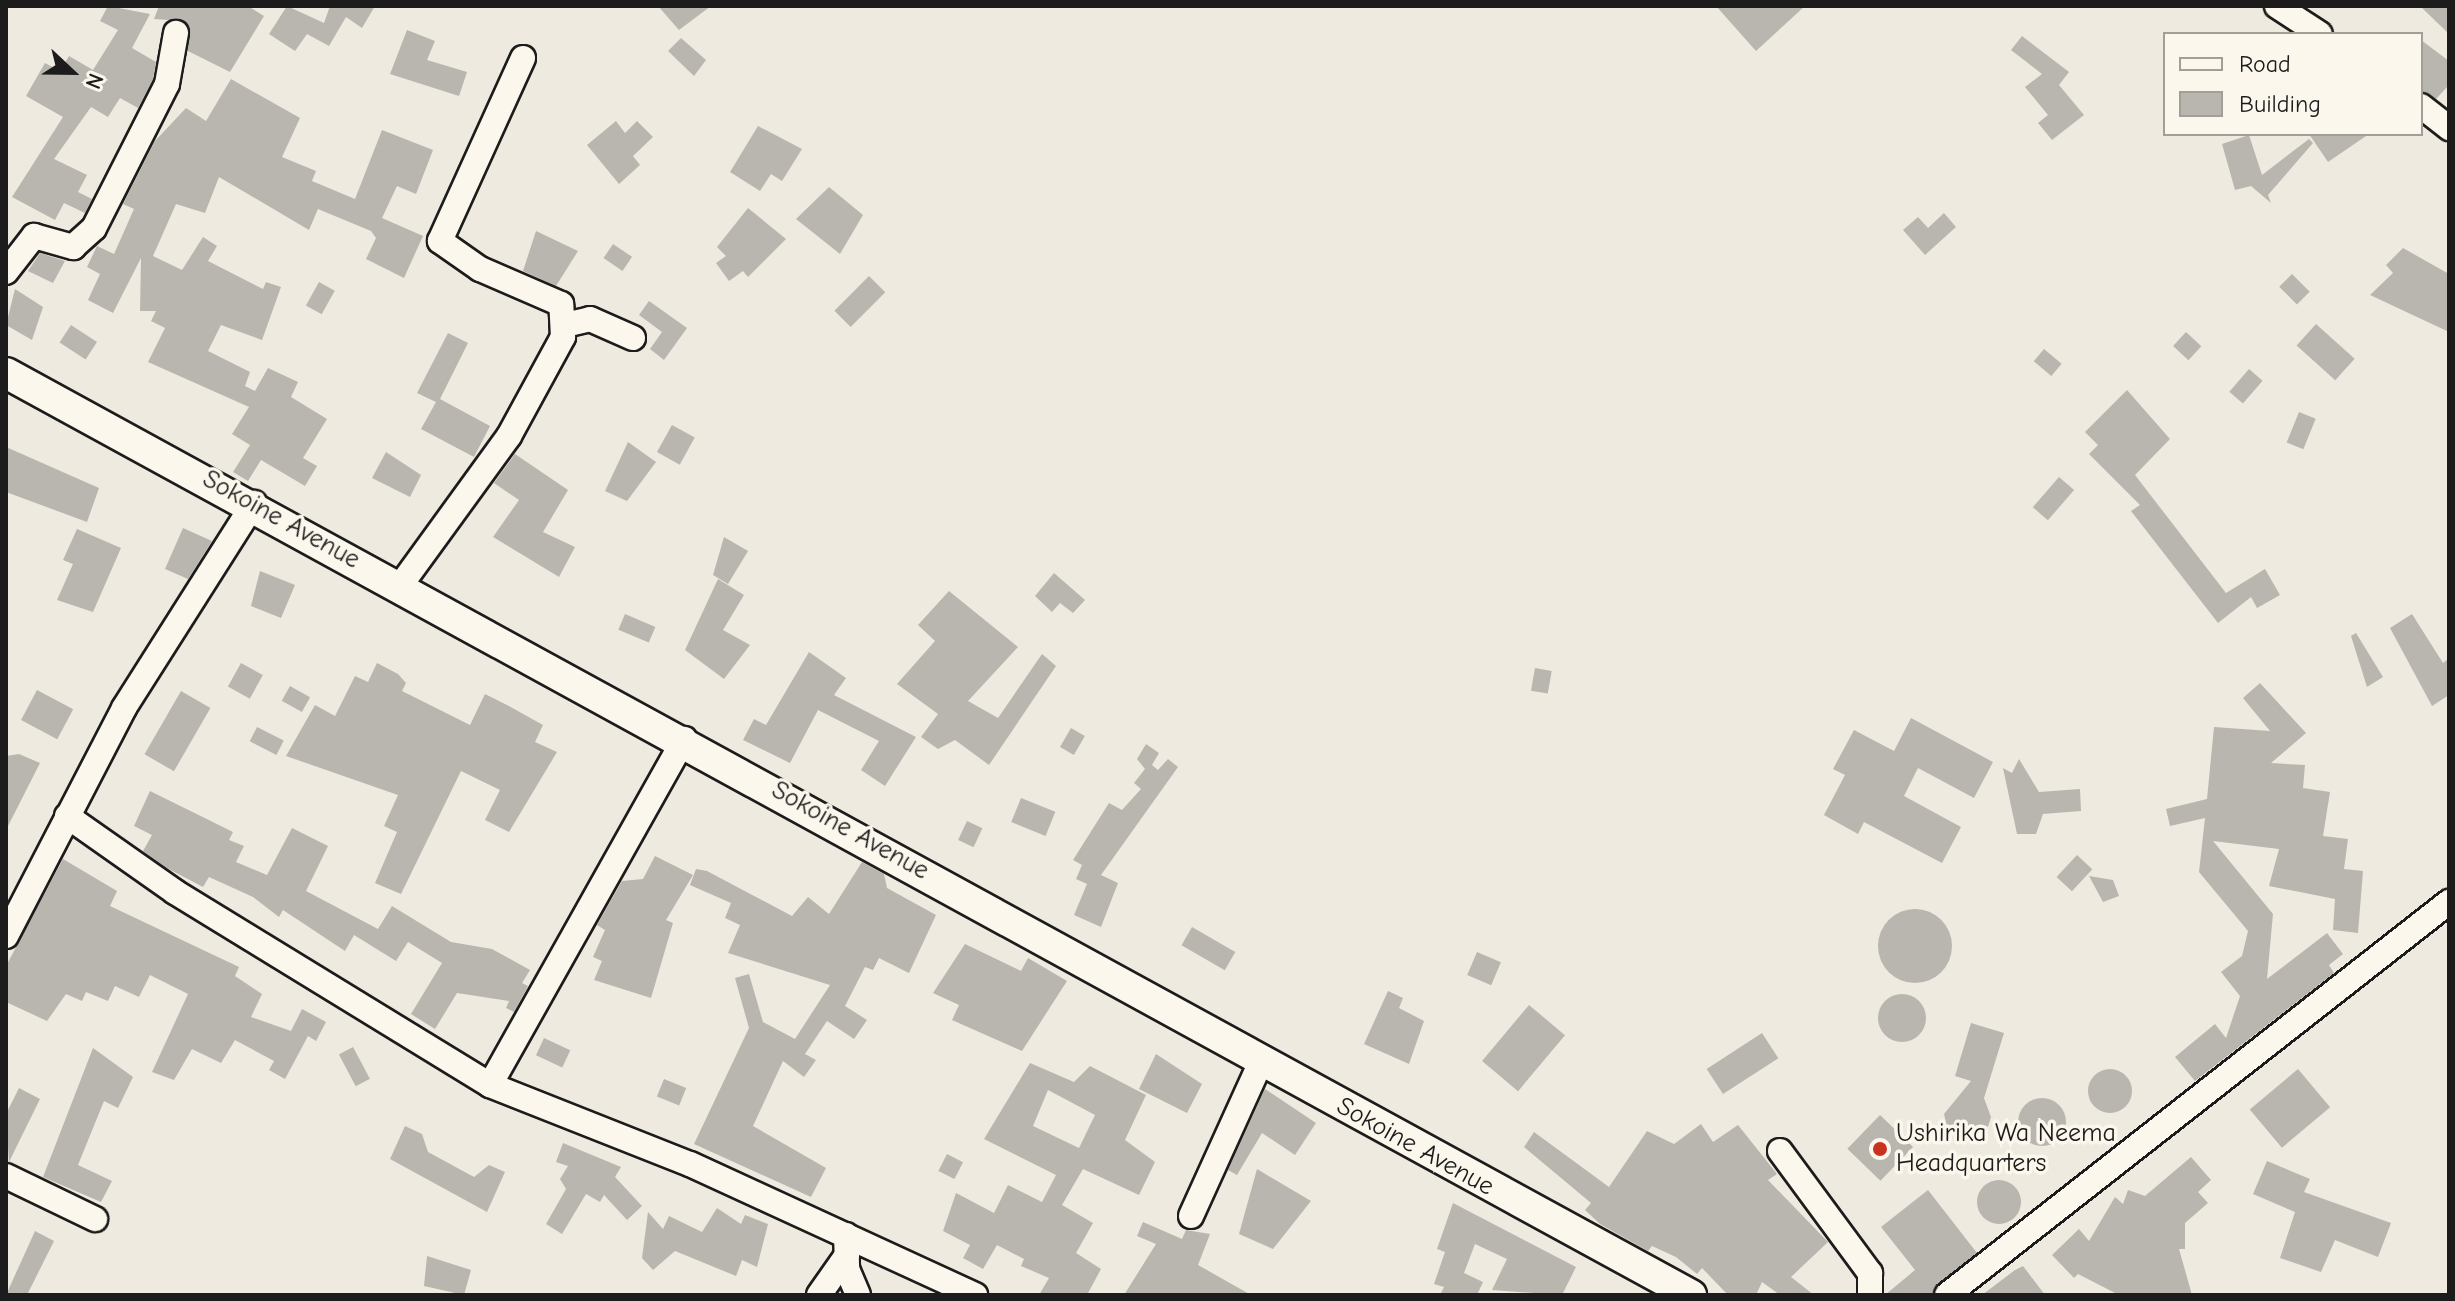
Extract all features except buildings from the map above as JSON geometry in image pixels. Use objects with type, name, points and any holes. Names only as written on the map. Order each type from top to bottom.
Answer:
[{"type":"street","points":[[2277,6],[2317,32]]},
{"type":"street","points":[[6,272],[34,236],[73,247],[94,228],[167,84],[176,33]]},
{"type":"street","points":[[400,586],[509,436],[565,325],[561,304],[480,269],[440,241],[523,58]]},
{"type":"street","points":[[2423,108],[2449,128]]},
{"type":"street","points":[[565,325],[590,319],[633,338]]},
{"type":"street","name":"Sokoine Avenue","points":[[8,378],[254,503],[1261,1062],[1691,1295]]},
{"type":"street","points":[[6,936],[15,904],[67,816],[124,708],[254,503]]},
{"type":"street","points":[[490,1085],[684,739]]},
{"type":"street","points":[[67,816],[490,1085],[846,1245],[975,1295]]},
{"type":"street","points":[[1947,1295],[2449,902]]},
{"type":"street","points":[[1191,1216],[1261,1062]]},
{"type":"street","points":[[1780,1151],[1870,1273],[1870,1295]]},
{"type":"street","points":[[6,1176],[95,1219]]},
{"type":"street","points":[[819,1295],[846,1245]]},
{"type":"street","points":[[846,1245],[858,1295]]},
{"type":"place","name":"Ushirika Wa Neema Headquarters","points":[[1880,1149]]}]
